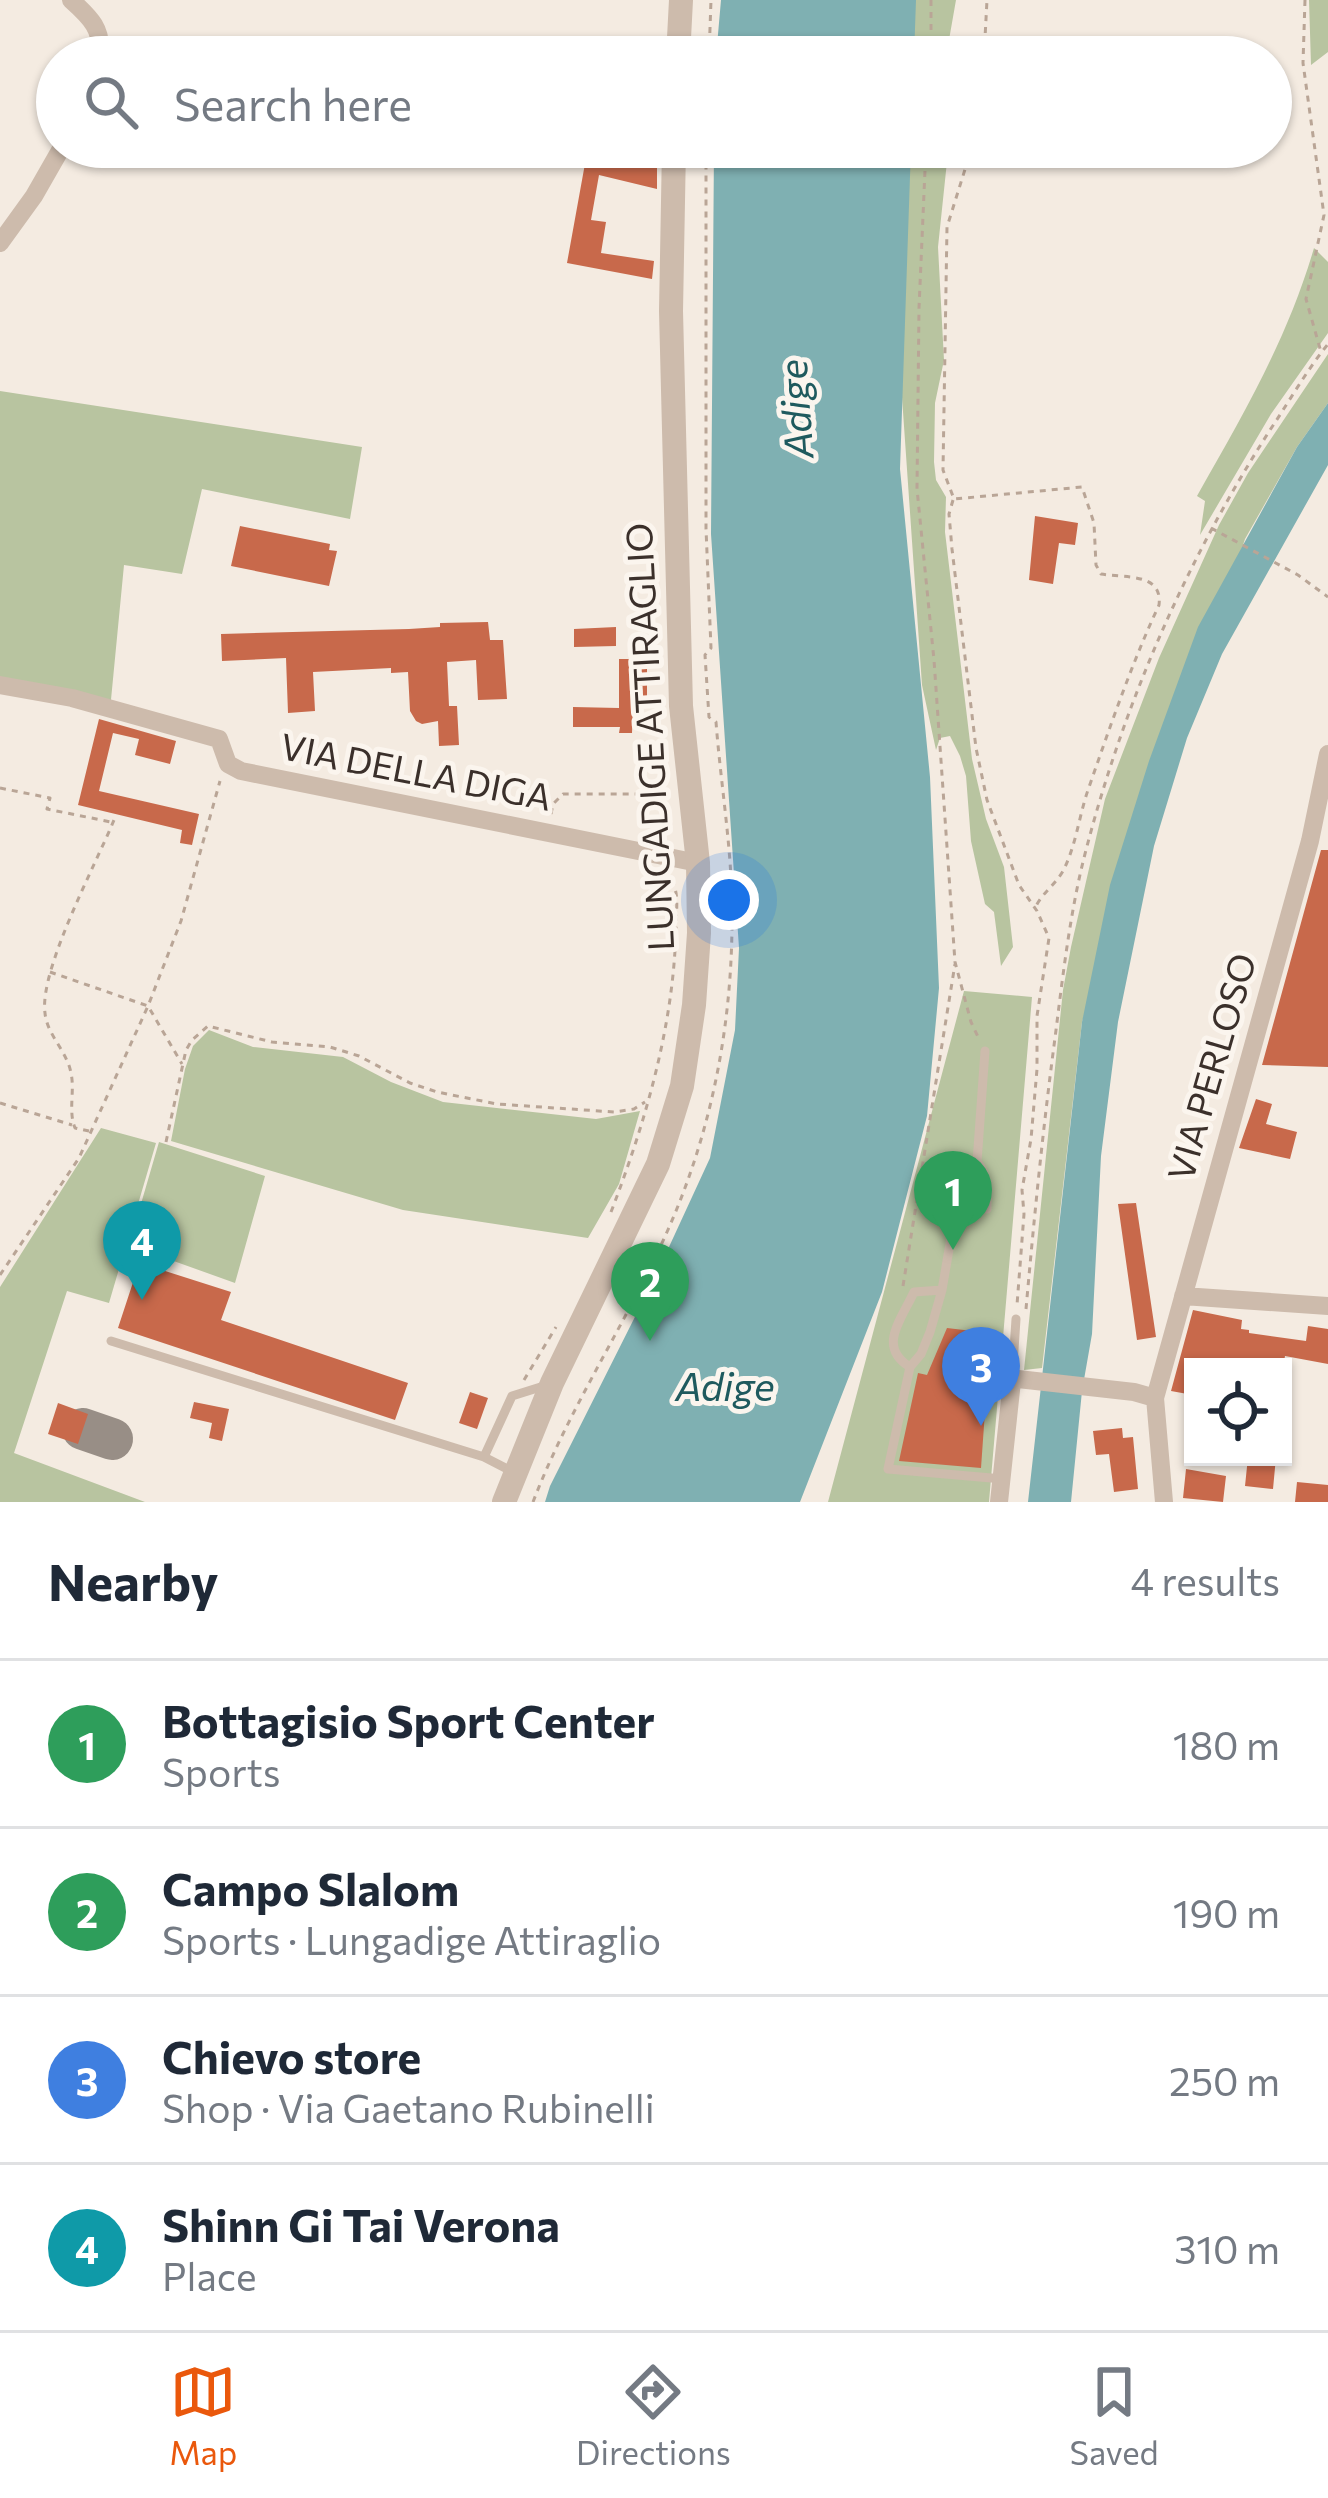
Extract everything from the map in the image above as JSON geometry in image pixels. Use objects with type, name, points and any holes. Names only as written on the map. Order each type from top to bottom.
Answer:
[{"type":"street","points":[[71,0],[94,21],[99,36]]},
{"type":"street","points":[[679,36],[681,0]]},
{"type":"street","points":[[0,243],[50,168]]},
{"type":"street","name":"LUNGADIGE ATTIRAGLIO","points":[[504,1502],[552,1383],[658,1164],[682,1086],[694,1005],[698,863],[681,706],[671,311],[674,168]]},
{"type":"street","name":"VIA DELLA DIGA","points":[[0,686],[71,698],[219,740],[228,764],[242,771],[698,863]]},
{"type":"street","name":"VIA PERLOSO","points":[[1164,1502],[1155,1397],[1310,841],[1328,754]]},
{"type":"street","points":[[1183,1296],[1328,1306]]},
{"type":"street","points":[[999,1502],[1020,1381],[1155,1397]]},
{"type":"lane","points":[[985,1051],[977,1162],[986,1181],[987,1209]]},
{"type":"lane","points":[[977,1162],[961,1180],[942,1290],[921,1354],[910,1367],[888,1469],[1003,1479]]},
{"type":"lane","points":[[910,1367],[896,1359],[891,1346],[896,1331],[914,1292],[942,1290]]},
{"type":"lane","points":[[1016,1319],[1020,1381]]},
{"type":"lane","points":[[111,1341],[484,1457],[515,1472]]},
{"type":"lane","points":[[484,1457],[512,1396],[552,1383]]},
{"type":"path","points":[[711,36],[712,0]]},
{"type":"path","points":[[931,0],[931,36]]},
{"type":"path","points":[[985,36],[987,0]]},
{"type":"path","points":[[1305,0],[1303,63],[1324,214],[1306,299],[1322,352]]},
{"type":"path","points":[[925,168],[917,489],[955,962],[971,1022],[985,1051]]},
{"type":"path","points":[[965,168],[947,227],[943,470],[953,499],[952,550],[976,748],[987,800],[1018,885],[1044,922],[1049,948],[1037,1016],[1037,1069],[1022,1190],[1016,1319]]},
{"type":"path","points":[[1025,1312],[1064,960],[1085,852],[1117,746],[1167,617],[1210,528],[1328,344]]},
{"type":"path","points":[[953,499],[1082,487],[1094,523],[1096,565],[1101,574],[1159,587],[1159,604],[1128,676],[1070,855],[1062,874],[1034,908]]},
{"type":"path","points":[[1210,528],[1298,574],[1328,597]]},
{"type":"path","points":[[0,1275],[79,1158],[148,1006],[181,921],[228,764]]},
{"type":"path","points":[[0,788],[50,798],[47,809],[113,821],[50,972],[44,999],[45,1020],[70,1066],[74,1128],[91,1131]]},
{"type":"path","points":[[549,832],[553,804],[563,794],[668,794]]},
{"type":"path","points":[[611,1212],[647,1101],[668,1011],[676,890],[666,874],[645,867],[649,853]]},
{"type":"path","points":[[904,1285],[955,962]]},
{"type":"path","points":[[50,972],[148,1006],[183,1065]]},
{"type":"path","points":[[166,1142],[191,1040],[208,1026],[272,1042],[330,1047],[437,1093],[497,1104],[614,1112],[647,1101]]},
{"type":"path","points":[[0,1102],[91,1131]]},
{"type":"green space","points":[[911,0],[956,0],[950,36],[910,36]]},
{"type":"green space","points":[[1309,0],[1328,0],[1328,52],[1311,65]]},
{"type":"green space","points":[[906,168],[946,168],[938,247],[944,360],[935,403],[934,462],[936,480],[946,497],[945,532],[972,759],[986,819],[1004,867],[1013,947],[1001,966],[994,912],[985,904],[971,841],[966,776],[950,736],[940,738],[936,750],[922,685],[901,383]]},
{"type":"green space","points":[[1314,248],[1328,262],[1328,333],[1271,414],[1200,535],[1205,501],[1197,496],[1278,345]]},
{"type":"green space","points":[[1328,354],[1328,403],[1245,539],[1082,1022],[1042,1368],[1024,1370],[1063,990],[1105,799],[1159,658],[1219,525]]},
{"type":"green space","points":[[0,391],[362,447],[350,519],[202,489],[182,574],[124,565],[110,710],[0,679]]},
{"type":"green space","points":[[964,991],[1032,997],[989,1502],[828,1502]]},
{"type":"green space","points":[[209,1030],[253,1047],[343,1057],[443,1102],[596,1119],[640,1111],[619,1184],[588,1238],[403,1210],[171,1141],[185,1069],[193,1046]]},
{"type":"green space","points":[[101,1128],[156,1143],[109,1303],[67,1291],[14,1453],[145,1502],[0,1502],[0,1287]]},
{"type":"green space","points":[[159,1142],[265,1176],[235,1283],[129,1245]]},
{"type":"water","points":[[721,0],[916,0],[915,36],[718,36]]},
{"type":"water","name":"Adige","points":[[714,168],[910,168],[900,469],[930,777],[939,988],[927,1116],[882,1292],[800,1502],[545,1502],[710,1158],[735,1030],[739,948],[711,534]]},
{"type":"water","points":[[1328,403],[1328,465],[1222,654],[1187,738],[1154,846],[1118,1022],[1101,1156],[1092,1334],[1071,1502],[1028,1502],[1082,1022],[1110,885],[1198,627],[1297,447]]},
{"type":"building","points":[[584,168],[657,168],[657,189],[599,175],[591,220],[606,222],[601,253],[654,261],[652,279],[567,263]]},
{"type":"building","points":[[1035,516],[1078,523],[1075,545],[1059,543],[1053,584],[1029,580]]},
{"type":"building","points":[[240,526],[330,544],[329,550],[337,551],[329,586],[231,566]]},
{"type":"building","points":[[488,622],[490,640],[503,640],[507,699],[478,700],[476,660],[447,662],[449,706],[457,706],[459,745],[439,746],[438,721],[416,721],[410,711],[408,672],[391,673],[391,668],[313,672],[315,711],[288,713],[286,658],[222,661],[221,634]]},
{"type":"building","points":[[616,627],[616,646],[574,647],[574,629]]},
{"type":"building","points":[[619,659],[647,659],[647,703],[633,703],[632,733],[619,733],[620,727],[573,727],[573,707],[619,708]]},
{"type":"building","points":[[99,719],[176,741],[170,764],[135,755],[139,739],[113,733],[99,791],[199,814],[192,845],[180,843],[182,830],[78,805]]},
{"type":"building","points":[[1321,850],[1328,850],[1328,1067],[1262,1065]]},
{"type":"building","points":[[1256,1099],[1272,1104],[1266,1124],[1297,1132],[1290,1159],[1239,1148]]},
{"type":"building","points":[[1136,1203],[1156,1337],[1137,1340],[1118,1204]]},
{"type":"building","points":[[140,1261],[161,1263],[162,1270],[231,1292],[221,1320],[408,1383],[395,1420],[118,1328]]},
{"type":"building","points":[[1193,1310],[1242,1320],[1241,1329],[1249,1333],[1306,1341],[1308,1326],[1328,1329],[1328,1364],[1285,1356],[1184,1358],[1184,1393],[1171,1391]]},
{"type":"building","points":[[947,1328],[989,1333],[981,1468],[899,1461],[918,1373],[927,1375]]},
{"type":"building","points":[[470,1392],[488,1398],[477,1429],[459,1423]]},
{"type":"building","points":[[194,1402],[229,1409],[222,1441],[209,1438],[212,1423],[190,1418]]},
{"type":"building","points":[[58,1403],[88,1414],[78,1444],[48,1434]]},
{"type":"building","points":[[1122,1428],[1123,1438],[1133,1437],[1138,1489],[1114,1492],[1109,1454],[1096,1455],[1093,1431]]},
{"type":"building","points":[[1247,1466],[1275,1466],[1273,1489],[1245,1486]]},
{"type":"building","points":[[1186,1469],[1226,1476],[1223,1502],[1183,1498]]},
{"type":"building","points":[[1297,1482],[1328,1485],[1328,1502],[1295,1502]]},
{"type":"taxiway","points":[[83,1429],[112,1439]]},
{"type":"place","name":"Bottagisio Sport Center","points":[[953,1250]]},
{"type":"place","name":"Shinn Gi Tai Verona","points":[[142,1300]]},
{"type":"place","name":"Campo Slalom","points":[[650,1341]]},
{"type":"place","name":"Chievo store","points":[[981,1426]]}]
